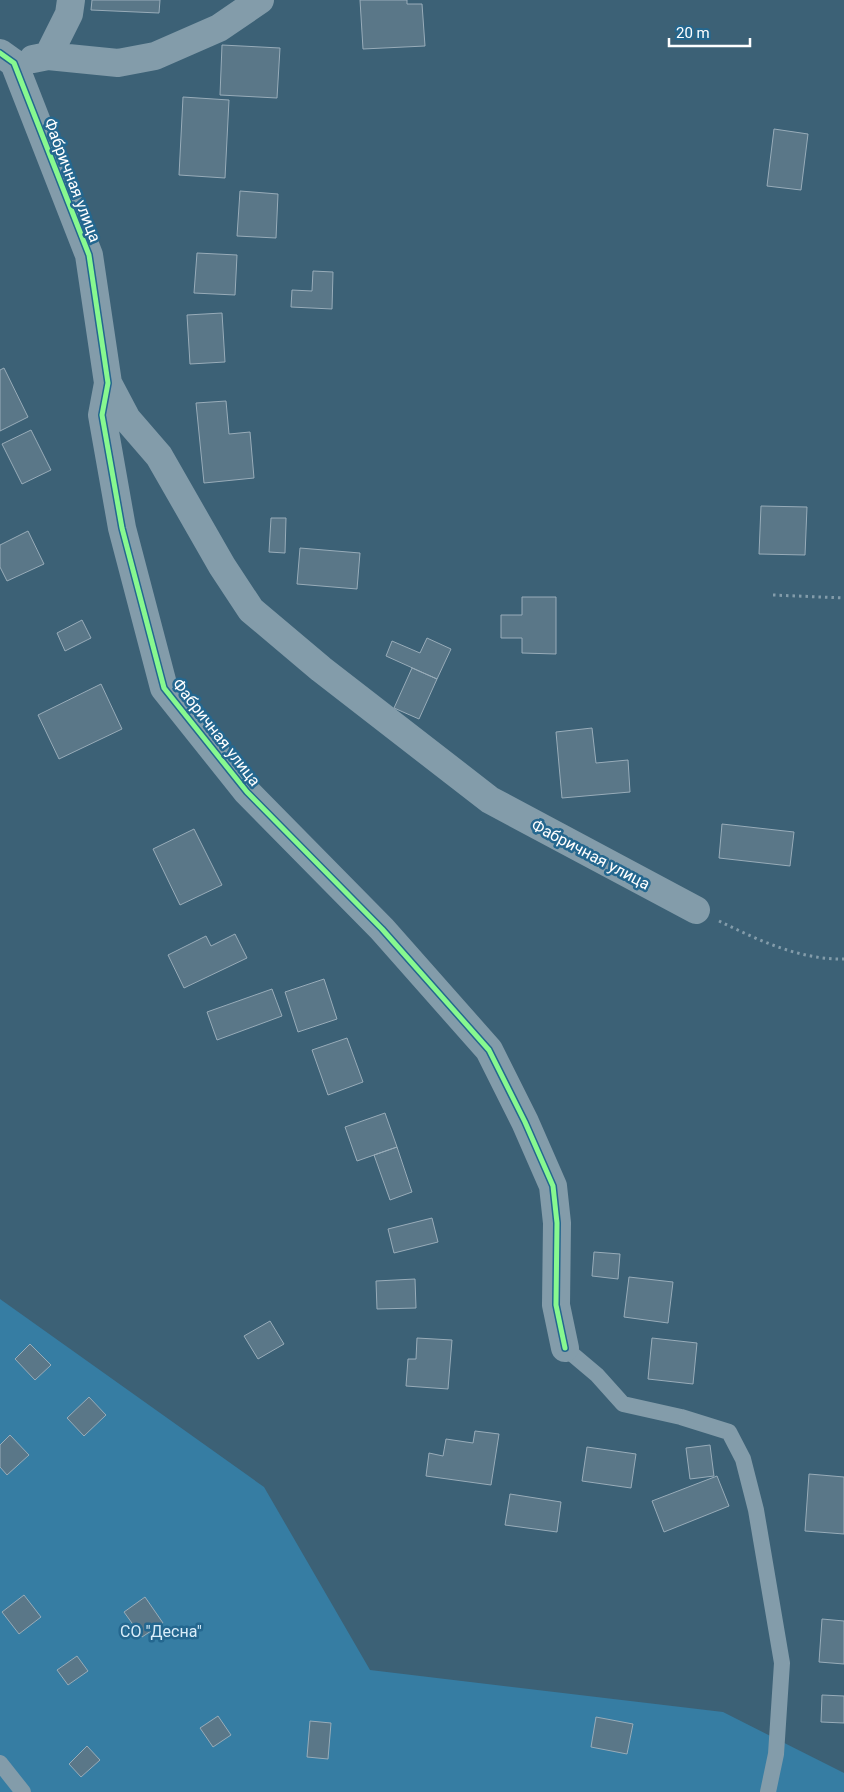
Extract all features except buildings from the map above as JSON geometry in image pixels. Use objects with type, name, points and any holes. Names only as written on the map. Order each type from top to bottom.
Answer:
[{"type":"street","points":[[48,56],[69,14],[71,0]]},
{"type":"street","points":[[7,58],[48,56],[118,62],[155,56],[219,28],[260,0]]},
{"type":"street","name":"Фабричная улица","points":[[7,58],[89,255],[108,383],[102,415],[122,528],[164,688],[247,792],[382,929],[489,1050],[525,1122],[553,1186],[557,1223],[556,1305],[564,1348]]},
{"type":"street","name":"Фабричная улица","points":[[108,383],[128,419],[159,456],[222,566],[251,610],[321,669],[490,800],[696,910]]},
{"type":"lane","points":[[564,1348],[596,1375],[623,1404],[681,1417],[729,1432],[743,1459],[756,1510],[782,1662],[776,1754],[768,1792]]},
{"type":"lane","points":[[0,1763],[23,1792]]},
{"type":"path","points":[[773,595],[844,598]]},
{"type":"path","points":[[696,910],[768,944],[827,960],[844,959]]},
{"type":"green space","name":"СО \"Десна\"","points":[[0,1299],[264,1487],[370,1670],[723,1712],[844,1773],[844,1792],[0,1792]]},
{"type":"cycle path","points":[[0,53],[14,63],[89,255],[108,383],[102,415],[122,528],[164,688],[247,792],[382,929],[489,1050],[525,1122],[553,1186],[557,1223],[556,1305],[565,1348]]}]
